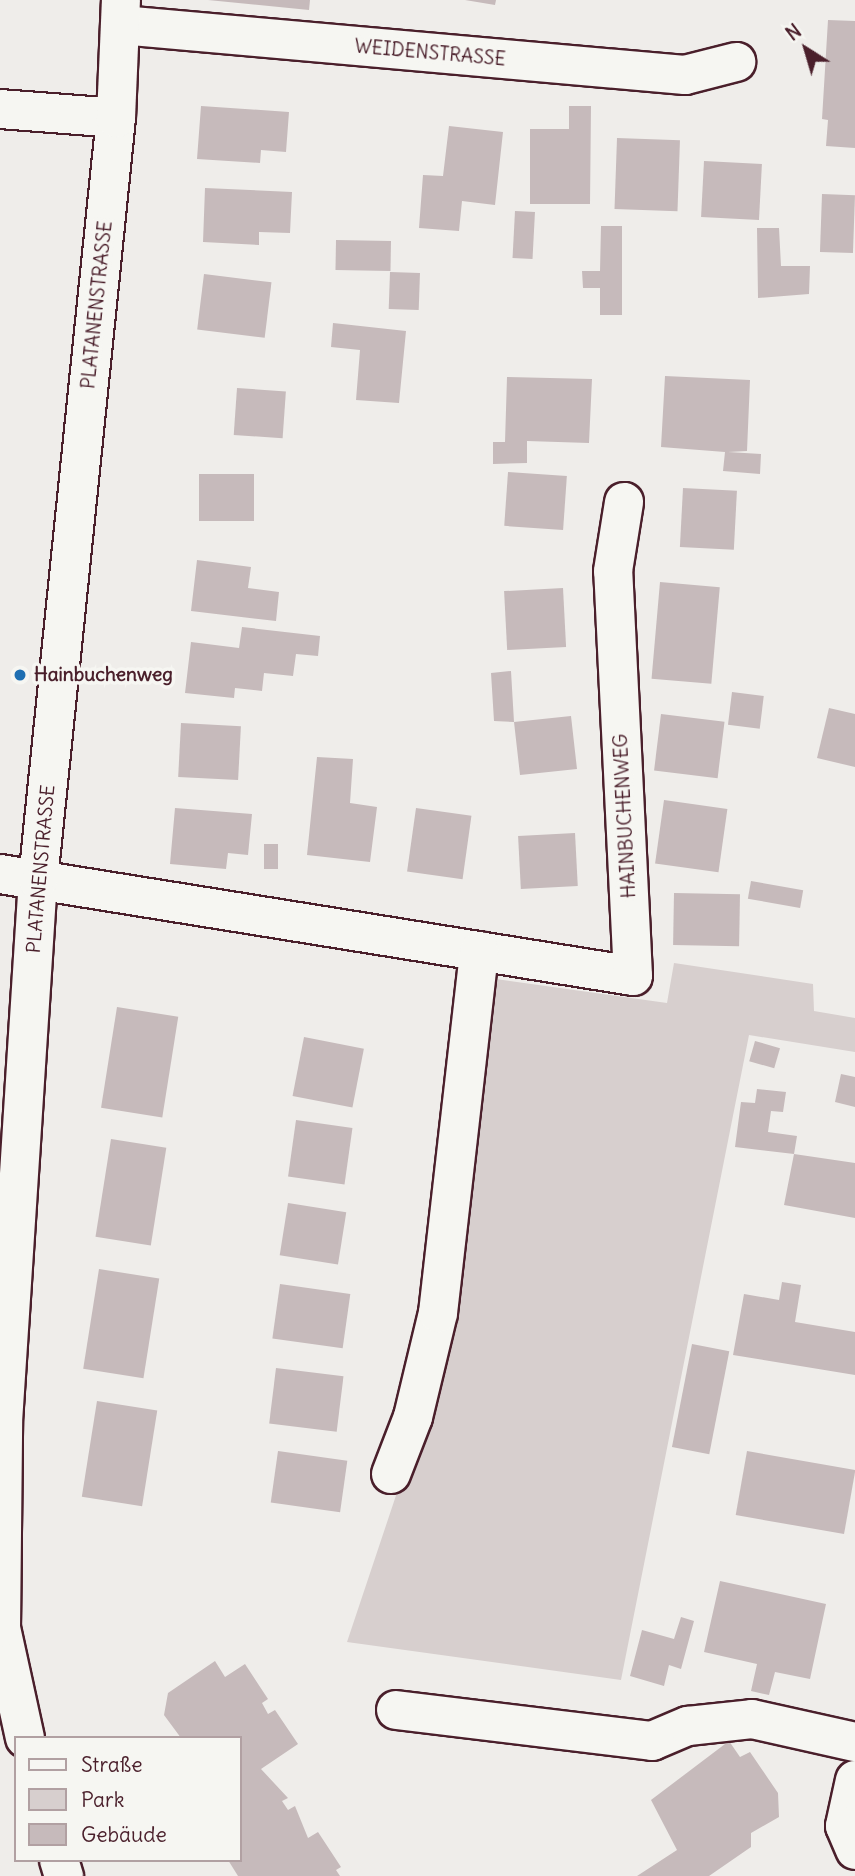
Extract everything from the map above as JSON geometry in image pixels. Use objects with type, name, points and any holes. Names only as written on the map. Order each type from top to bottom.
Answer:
[{"type":"street","name":"WEIDENSTRASSE","points":[[121,13],[685,75],[736,62]]},
{"type":"street","name":"PLATANENSTRASSE","points":[[25,1736],[0,1628],[3,1422],[38,880],[116,118],[121,13]]},
{"type":"street","points":[[0,109],[116,118]]},
{"type":"street","name":"HAINBUCHENWEG","points":[[0,874],[633,975],[613,571],[624,502]]},
{"type":"street","points":[[391,1474],[413,1417],[438,1313],[479,951]]},
{"type":"street","points":[[397,1710],[652,1741],[688,1726],[752,1719],[855,1742]]},
{"type":"street","points":[[855,1780],[845,1826],[855,1850]]},
{"type":"green space","points":[[674,963],[813,984],[814,1011],[855,1018],[855,1052],[749,1035],[621,1680],[347,1642],[456,1316],[496,979],[667,1003]]},
{"type":"building","points":[[208,0],[310,0],[309,10]]},
{"type":"building","points":[[465,0],[496,0],[495,5]]},
{"type":"building","points":[[828,20],[855,21],[855,148],[826,146],[828,120],[822,119]]},
{"type":"building","points":[[201,106],[289,112],[286,152],[261,150],[260,163],[197,159]]},
{"type":"building","points":[[569,106],[591,106],[590,204],[530,204],[530,129],[569,129]]},
{"type":"building","points":[[449,126],[503,132],[495,205],[462,201],[459,231],[419,228],[423,175],[443,176]]},
{"type":"building","points":[[617,138],[680,140],[677,211],[615,209]]},
{"type":"building","points":[[704,161],[762,164],[759,220],[701,217]]},
{"type":"building","points":[[205,188],[292,192],[290,233],[259,232],[259,245],[203,242]]},
{"type":"building","points":[[822,194],[855,195],[853,253],[820,252]]},
{"type":"building","points":[[515,211],[535,212],[533,259],[513,258]]},
{"type":"building","points":[[601,226],[622,226],[622,315],[600,315],[600,288],[583,288],[582,271],[600,271]]},
{"type":"building","points":[[757,228],[779,228],[781,266],[810,266],[809,294],[758,298]]},
{"type":"building","points":[[336,240],[391,241],[390,271],[335,270]]},
{"type":"building","points":[[390,272],[420,273],[419,310],[389,309]]},
{"type":"building","points":[[204,274],[271,282],[265,338],[197,330]]},
{"type":"building","points":[[333,323],[406,331],[399,403],[356,400],[360,350],[331,347]]},
{"type":"building","points":[[665,376],[750,380],[747,451],[728,452],[761,454],[760,474],[723,471],[725,452],[661,447]]},
{"type":"building","points":[[507,377],[592,379],[589,443],[527,441],[527,463],[493,464],[493,442],[505,442]]},
{"type":"building","points":[[237,388],[286,391],[283,438],[234,435]]},
{"type":"building","points":[[508,472],[567,476],[563,530],[504,526]]},
{"type":"building","points":[[199,474],[254,474],[254,521],[199,521]]},
{"type":"building","points":[[683,488],[737,491],[734,550],[680,547]]},
{"type":"building","points":[[197,560],[251,567],[248,588],[279,592],[276,621],[191,611]]},
{"type":"building","points":[[660,582],[720,587],[711,684],[652,679]]},
{"type":"building","points":[[563,588],[566,647],[507,650],[504,591]]},
{"type":"building","points":[[242,627],[320,636],[318,656],[296,654],[293,676],[264,673],[262,691],[235,688],[234,698],[185,693],[191,642],[239,648]]},
{"type":"building","points":[[511,671],[514,722],[494,721],[491,673]]},
{"type":"building","points":[[732,692],[764,696],[760,729],[728,725]]},
{"type":"building","points":[[829,708],[855,714],[855,767],[817,758]]},
{"type":"building","points":[[661,714],[725,722],[718,778],[654,771]]},
{"type":"building","points":[[571,716],[577,769],[520,775],[514,722]]},
{"type":"building","points":[[181,723],[241,726],[238,780],[178,777]]},
{"type":"building","points":[[317,757],[353,759],[350,803],[377,807],[370,862],[307,855]]},
{"type":"building","points":[[664,800],[727,809],[718,872],[655,863]]},
{"type":"building","points":[[175,808],[252,814],[248,855],[228,853],[226,869],[170,864]]},
{"type":"building","points":[[416,808],[471,816],[463,879],[407,871]]},
{"type":"building","points":[[575,833],[578,886],[521,889],[518,836]]},
{"type":"building","points":[[264,844],[278,844],[278,869],[264,869]]},
{"type":"building","points":[[751,881],[803,890],[800,908],[748,899]]},
{"type":"building","points":[[674,893],[740,894],[739,946],[673,945]]},
{"type":"building","points":[[117,1007],[178,1017],[162,1117],[101,1108]]},
{"type":"building","points":[[304,1037],[364,1049],[352,1108],[293,1096]]},
{"type":"building","points":[[755,1041],[780,1048],[774,1068],[749,1061]]},
{"type":"building","points":[[841,1074],[855,1077],[855,1107],[835,1102]]},
{"type":"building","points":[[757,1089],[786,1092],[783,1112],[771,1111],[768,1132],[797,1136],[794,1154],[735,1147],[741,1102],[755,1103]]},
{"type":"building","points":[[296,1120],[352,1128],[345,1184],[288,1176]]},
{"type":"building","points":[[111,1139],[166,1148],[151,1246],[96,1237]]},
{"type":"building","points":[[794,1154],[855,1163],[855,1218],[784,1205]]},
{"type":"building","points":[[288,1203],[346,1212],[338,1265],[280,1255]]},
{"type":"building","points":[[99,1269],[159,1279],[143,1378],[83,1369]]},
{"type":"building","points":[[782,1282],[801,1285],[795,1322],[855,1332],[855,1375],[733,1355],[744,1294],[779,1300]]},
{"type":"building","points":[[280,1284],[350,1294],[343,1348],[272,1338]]},
{"type":"building","points":[[692,1344],[729,1351],[709,1454],[672,1447]]},
{"type":"building","points":[[276,1368],[343,1376],[337,1432],[269,1424]]},
{"type":"building","points":[[97,1401],[157,1411],[142,1506],[82,1497]]},
{"type":"building","points":[[278,1451],[347,1461],[340,1512],[271,1502]]},
{"type":"building","points":[[747,1451],[855,1470],[844,1534],[736,1515]]},
{"type":"building","points":[[720,1581],[826,1604],[810,1679],[775,1672],[769,1695],[751,1691],[757,1664],[704,1652]]},
{"type":"building","points":[[681,1617],[694,1621],[681,1669],[669,1665],[664,1686],[630,1676],[642,1630],[674,1639]]},
{"type":"building","points":[[215,1661],[225,1677],[245,1664],[268,1699],[262,1703],[268,1714],[275,1710],[298,1744],[261,1769],[288,1798],[282,1801],[288,1810],[295,1806],[308,1838],[318,1832],[341,1867],[336,1870],[340,1876],[238,1876],[229,1862],[242,1862],[242,1736],[180,1736],[164,1715],[168,1693]]},
{"type":"building","points":[[729,1741],[740,1757],[750,1752],[778,1793],[779,1817],[751,1833],[751,1847],[709,1876],[637,1876],[677,1850],[651,1800]]},
{"type":"place","name":"Hainbuchenweg","points":[[20,675]]}]
